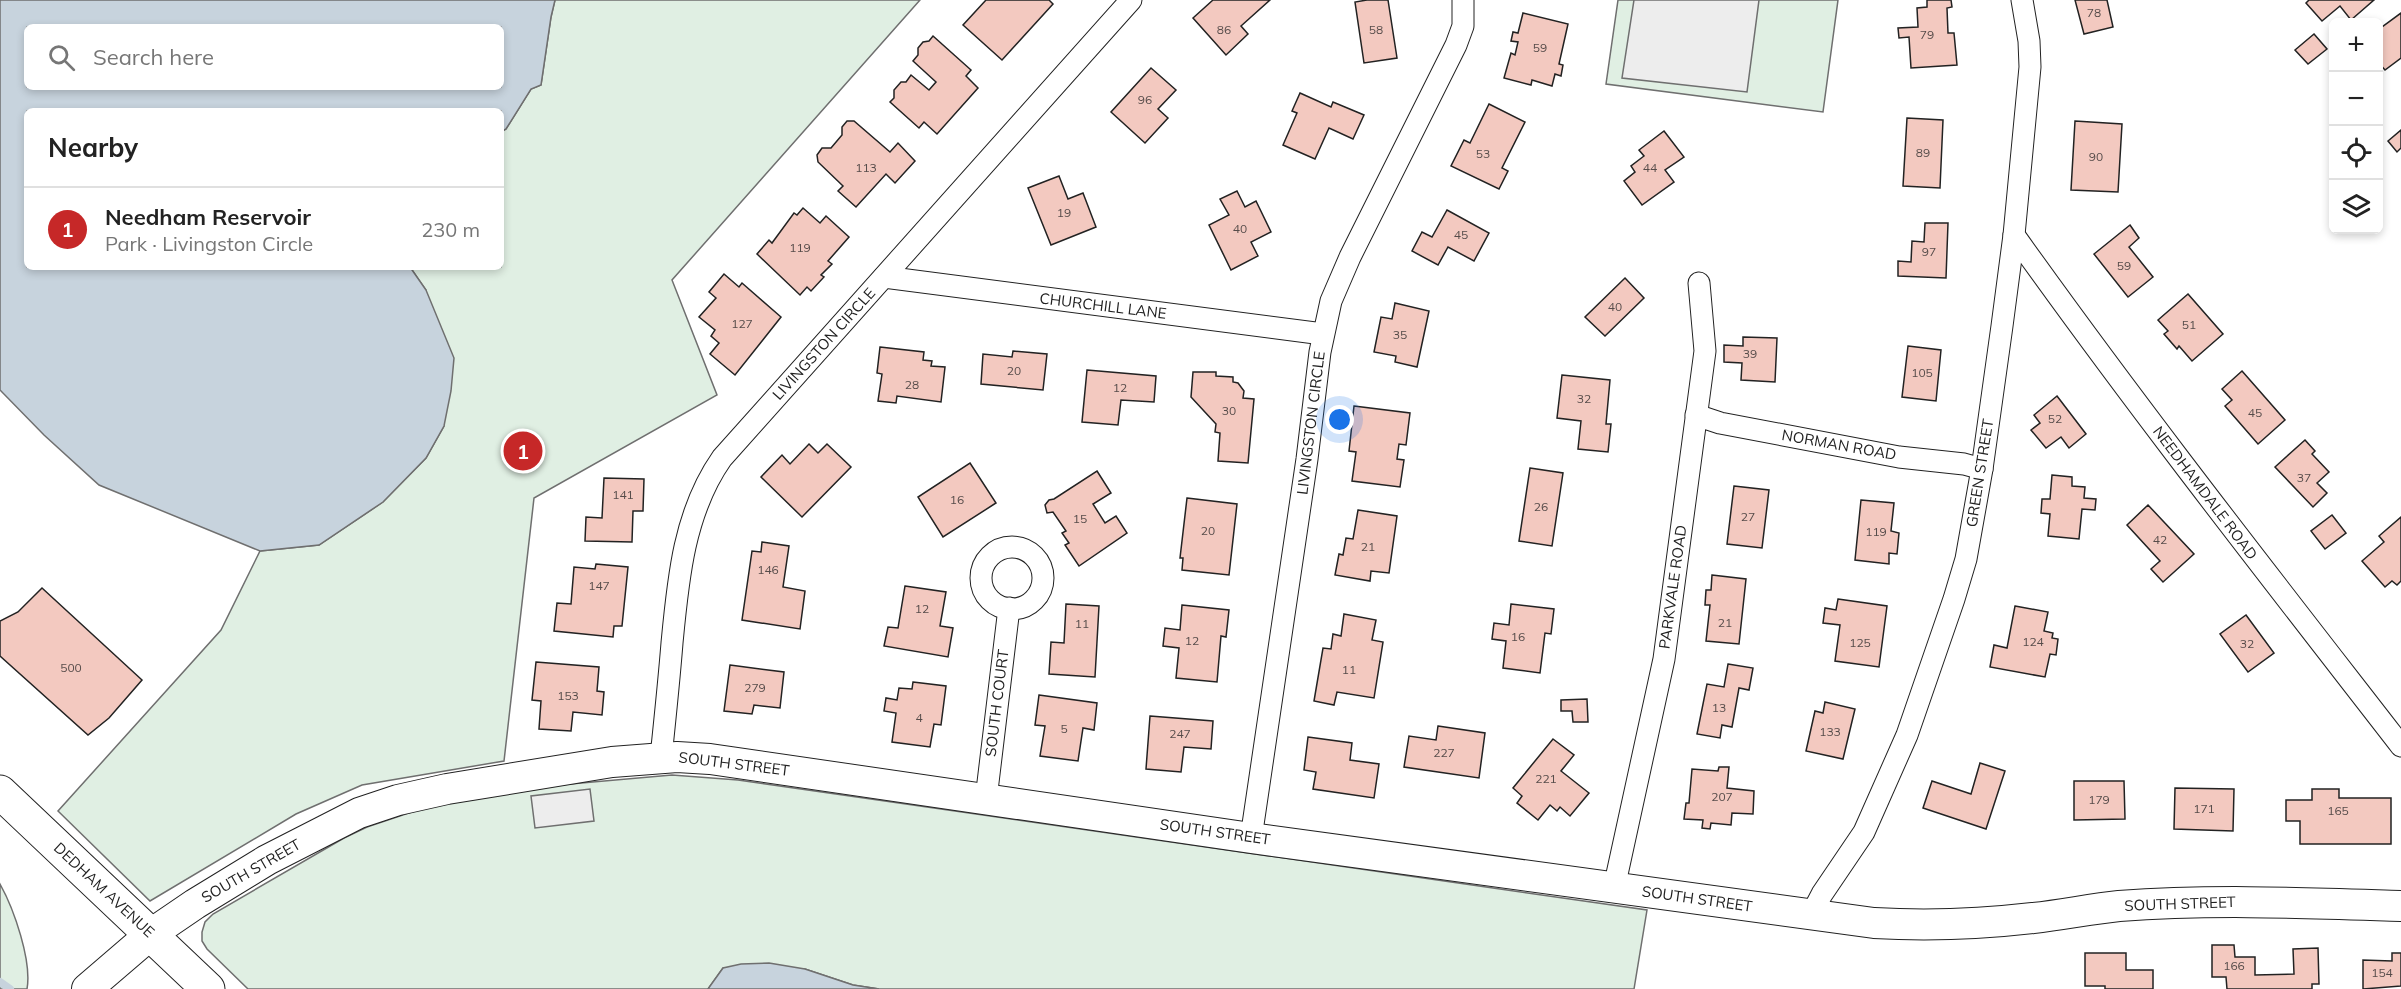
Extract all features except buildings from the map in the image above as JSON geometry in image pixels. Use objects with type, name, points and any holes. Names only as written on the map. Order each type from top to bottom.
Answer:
[{"type":"main road","name":"DEDHAM AVENUE","points":[[0,792],[208,989]]},
{"type":"street","name":"LIVINGSTON CIRCLE","points":[[661,757],[682,567],[693,515],[705,485],[722,458],[1131,0]]},
{"type":"street","name":"LIVINGSTON CIRCLE","points":[[1251,838],[1323,334],[1331,301],[1342,272],[1456,45],[1464,16],[1463,0]]},
{"type":"street","name":"GREEN STREET","points":[[1811,915],[1822,894],[1864,832],[1907,735],[1960,579],[1982,469],[2014,236],[2030,67],[2029,40],[2022,0]]},
{"type":"street","name":"NEEDHAMDALE ROAD","points":[[2014,236],[2088,339],[2227,523],[2401,746]]},
{"type":"street","name":"CHURCHILL LANE","points":[[884,277],[1323,334]]},
{"type":"street","name":"PARKVALE ROAD","points":[[1614,888],[1664,659],[1705,351],[1699,283]]},
{"type":"street","name":"NORMAN ROAD","points":[[1696,415],[1731,425],[1899,457],[1964,464],[1982,469]]},
{"type":"street","name":"SOUTH COURT","points":[[986,799],[1009,608]]},
{"type":"street","name":"SOUTH STREET","points":[[87,989],[151,934],[195,904],[267,860],[342,821],[420,794],[612,762],[661,757],[710,759],[1251,838],[1874,923],[1914,924],[2031,918],[2118,906],[2195,902],[2401,906]]},
{"type":"green space","points":[[555,0],[920,0],[672,280],[717,395],[534,498],[504,761],[362,785],[296,814],[150,901],[58,811],[221,630],[260,551],[319,545],[383,502],[426,458],[444,426],[426,290],[412,270],[504,270],[504,130],[531,89],[541,85]]},
{"type":"green space","points":[[1618,0],[1838,0],[1823,112],[1606,84]]},
{"type":"green space","points":[[672,775],[738,780],[1647,910],[1634,989],[879,989],[853,985],[805,969],[723,968],[708,989],[248,989],[207,949],[202,941],[205,922],[213,914],[367,827],[468,793]]},
{"type":"green space","points":[[0,884],[21,935],[27,964],[27,989],[0,989]]},
{"type":"shaded area","points":[[0,0],[555,0],[541,85],[531,89],[504,130],[504,108],[24,108],[24,270],[412,270],[426,290],[454,358],[451,391],[444,426],[426,458],[383,502],[319,545],[260,551],[99,485],[44,435],[0,390]]},
{"type":"shaded area","points":[[1634,0],[1759,0],[1747,92],[1622,78]]},
{"type":"shaded area","points":[[590,789],[594,821],[535,828],[531,796]]},
{"type":"shaded area","points":[[769,963],[805,969],[853,985],[879,989],[708,989],[723,968],[741,964]]},
{"type":"waterway","points":[[0,982],[10,989]]},
{"type":"place","name":"Needham Reservoir","points":[[523,451]]}]
